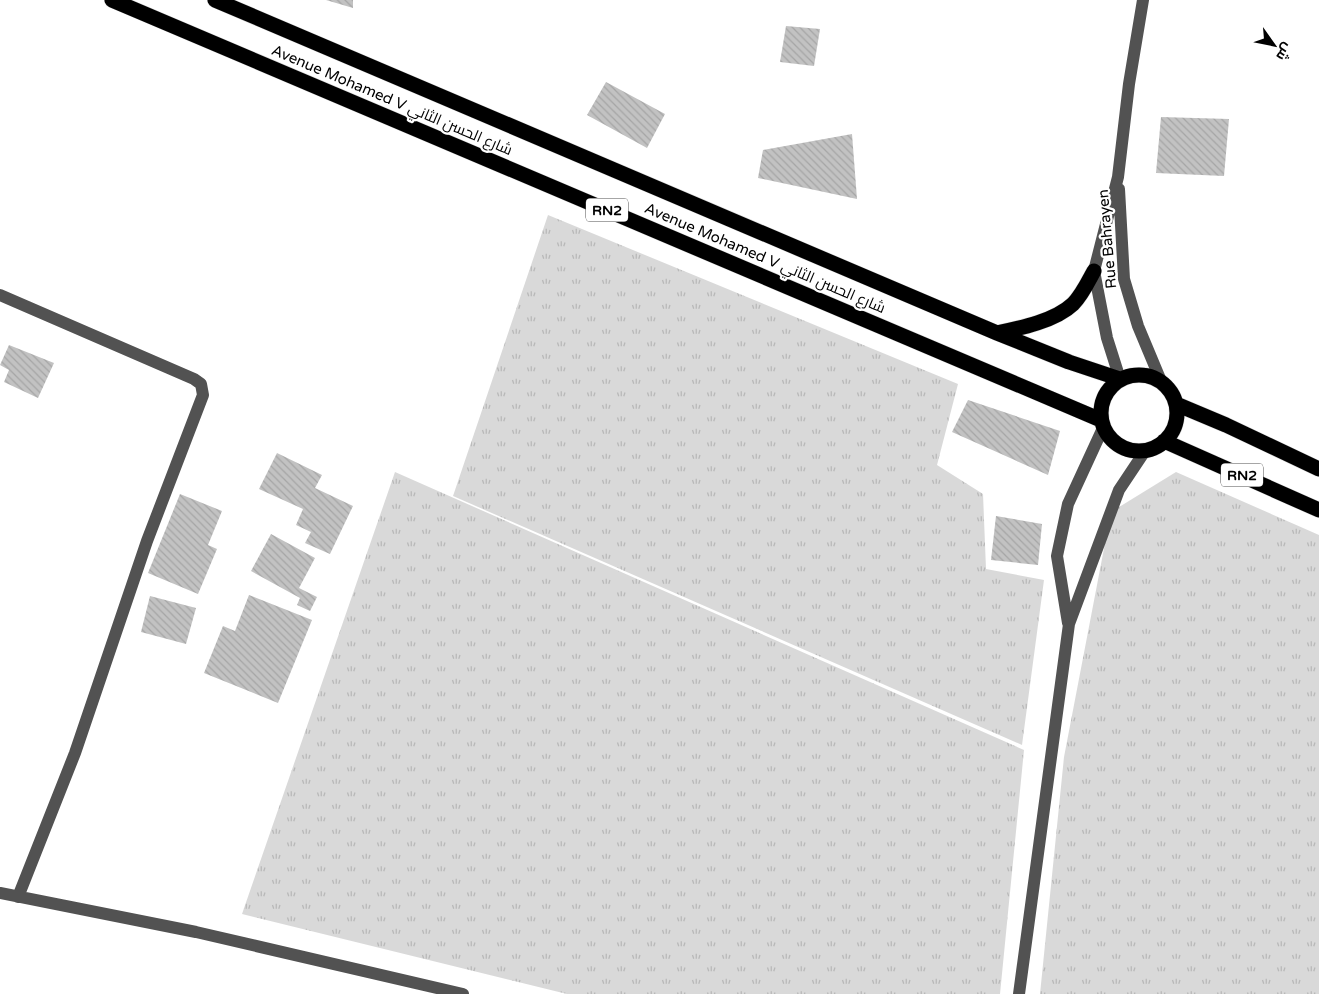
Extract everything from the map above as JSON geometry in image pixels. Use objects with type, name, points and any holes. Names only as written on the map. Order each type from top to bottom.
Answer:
[{"type":"highway","name":"Avenue Mohamed V شارع الحسن الثاني","points":[[112,0],[1102,424]]},
{"type":"highway","name":"Avenue Mohamed V شارع الحسن الثاني","points":[[215,0],[997,333],[1069,362],[1120,379]]},
{"type":"highway","points":[[997,333],[1054,316],[1073,304],[1094,271]]},
{"type":"highway","name":"RN2","points":[[1120,379],[1137,374],[1154,377],[1161,381]]},
{"type":"highway","points":[[1102,424],[1104,396],[1120,379]]},
{"type":"highway","points":[[1145,451],[1164,441],[1175,425],[1176,404],[1173,395],[1161,381]]},
{"type":"highway","name":"RN2","points":[[1176,404],[1319,469]]},
{"type":"highway","name":"RN2","points":[[1102,424],[1110,438],[1120,446],[1132,450],[1145,451]]},
{"type":"highway","name":"RN2","points":[[1164,441],[1319,510]]},
{"type":"street","name":"Rue Bahrayen","points":[[1120,379],[1107,338],[1094,271],[1118,177],[1129,84],[1143,0]]},
{"type":"street","name":"Rue Bahrayen","points":[[1118,177],[1124,278],[1138,326],[1161,381]]},
{"type":"street","points":[[0,295],[194,379],[201,384],[203,395],[146,541],[75,753],[18,897]]},
{"type":"street","points":[[1069,624],[1057,556],[1068,504],[1102,424]]},
{"type":"street","points":[[1019,994],[1069,624],[1119,490],[1145,451]]},
{"type":"street","points":[[0,893],[196,932],[463,994]]},
{"type":"green space","points":[[548,215],[958,384],[937,465],[983,494],[986,569],[1044,580],[1022,745],[453,496]]},
{"type":"green space","points":[[395,472],[1024,750],[1000,994],[567,994],[242,914]]},
{"type":"green space","points":[[1176,472],[1319,535],[1319,994],[1040,994],[1064,757],[1111,512]]},
{"type":"building","points":[[326,0],[353,0],[353,8]]},
{"type":"building","points":[[786,26],[820,29],[814,66],[780,62]]},
{"type":"building","points":[[606,82],[665,114],[647,148],[587,115]]},
{"type":"building","points":[[1161,117],[1229,119],[1224,176],[1156,173]]},
{"type":"building","points":[[852,134],[857,199],[758,178],[763,150]]},
{"type":"building","points":[[9,345],[54,363],[38,398],[4,382],[9,370],[0,365]]},
{"type":"building","points":[[968,400],[1060,431],[1048,475],[952,432]]},
{"type":"building","points":[[277,453],[322,475],[315,488],[353,506],[330,554],[305,543],[311,532],[296,525],[303,509],[259,489]]},
{"type":"building","points":[[180,494],[222,511],[208,545],[217,549],[198,594],[148,573]]},
{"type":"building","points":[[996,516],[1042,524],[1038,565],[991,560]]},
{"type":"building","points":[[271,534],[315,558],[299,588],[317,597],[310,611],[297,605],[300,598],[251,571]]},
{"type":"building","points":[[249,595],[312,620],[278,703],[204,673],[223,626],[235,631]]},
{"type":"building","points":[[150,596],[196,608],[186,644],[141,632]]}]
